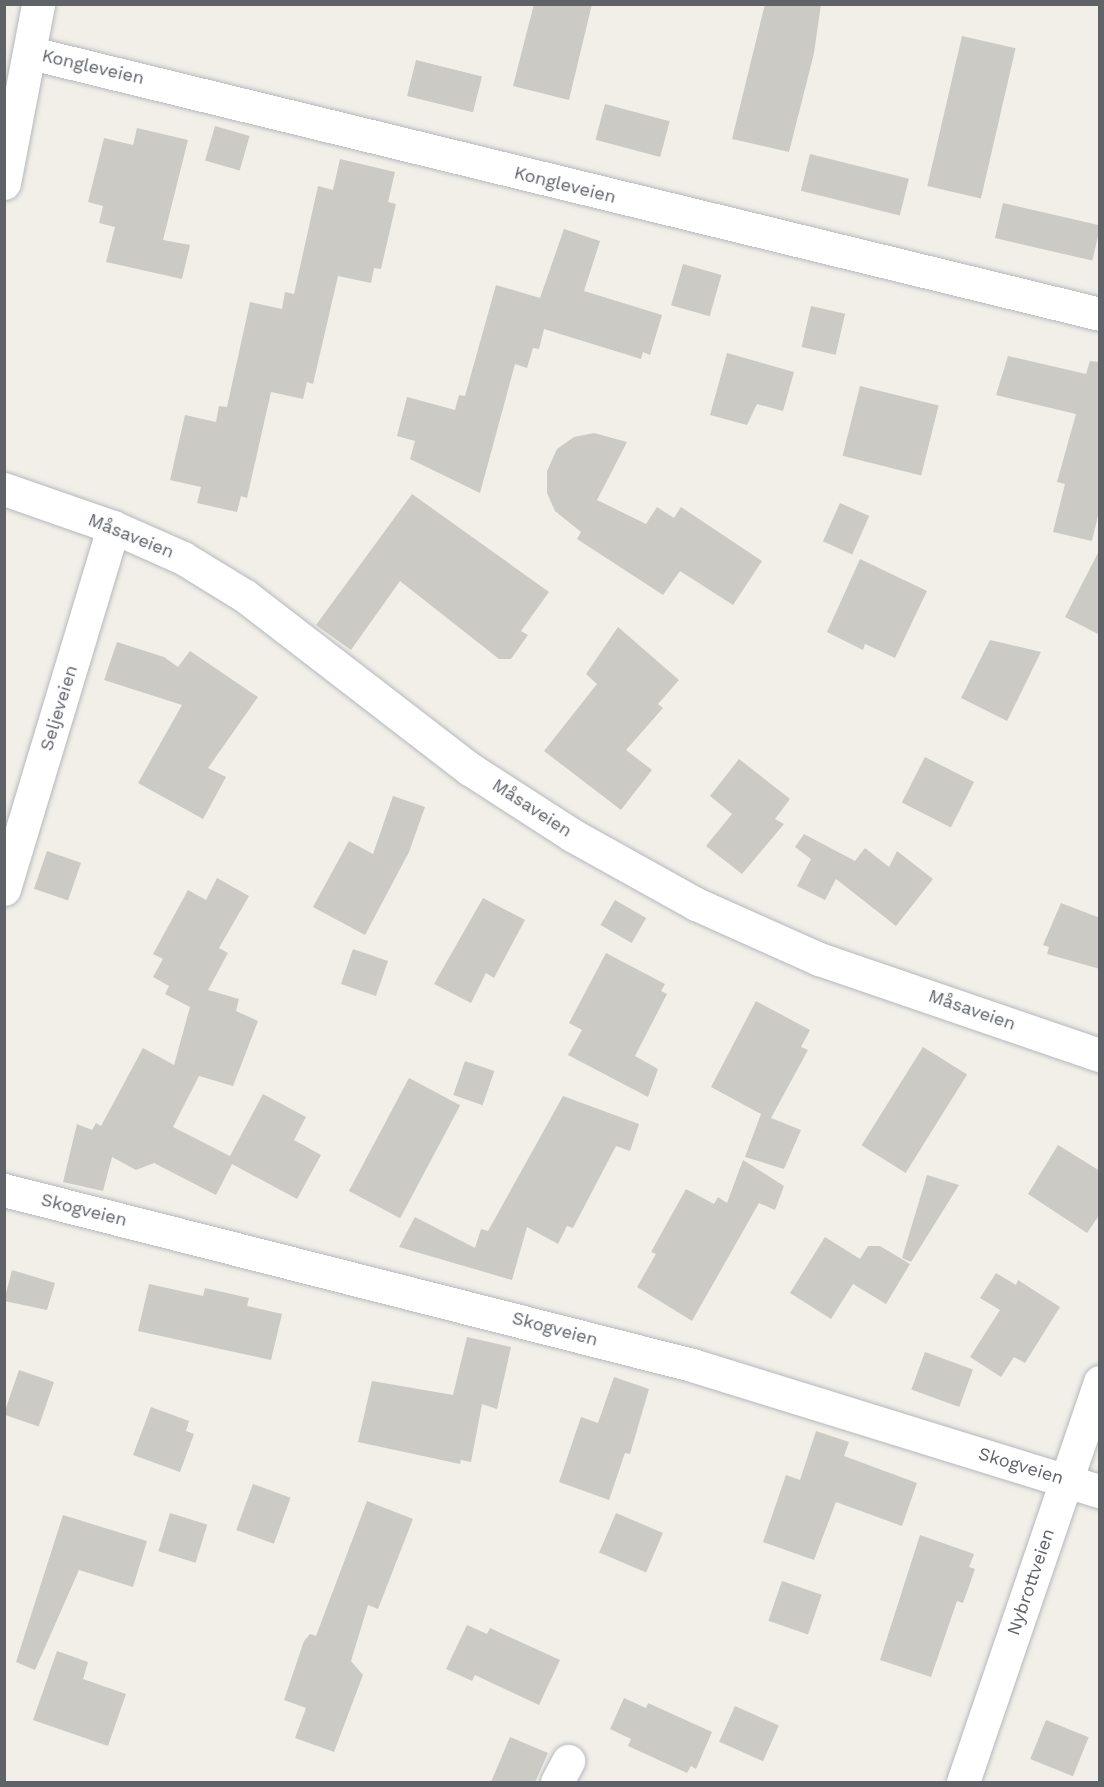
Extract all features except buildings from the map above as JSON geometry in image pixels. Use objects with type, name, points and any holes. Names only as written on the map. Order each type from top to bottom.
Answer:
[{"type":"street","points":[[4,183],[39,4]]},
{"type":"street","name":"Kongleveien","points":[[31,53],[1100,314]]},
{"type":"street","name":"Måsaveien","points":[[4,489],[113,527],[183,558],[245,596],[470,769],[572,835],[696,904],[819,959],[1100,1055]]},
{"type":"street","name":"Seljeveien","points":[[4,889],[113,527]]},
{"type":"street","name":"Skogveien","points":[[4,1190],[692,1365],[1100,1491]]},
{"type":"street","name":"Nybrottveien","points":[[963,1782],[1100,1382]]}]
